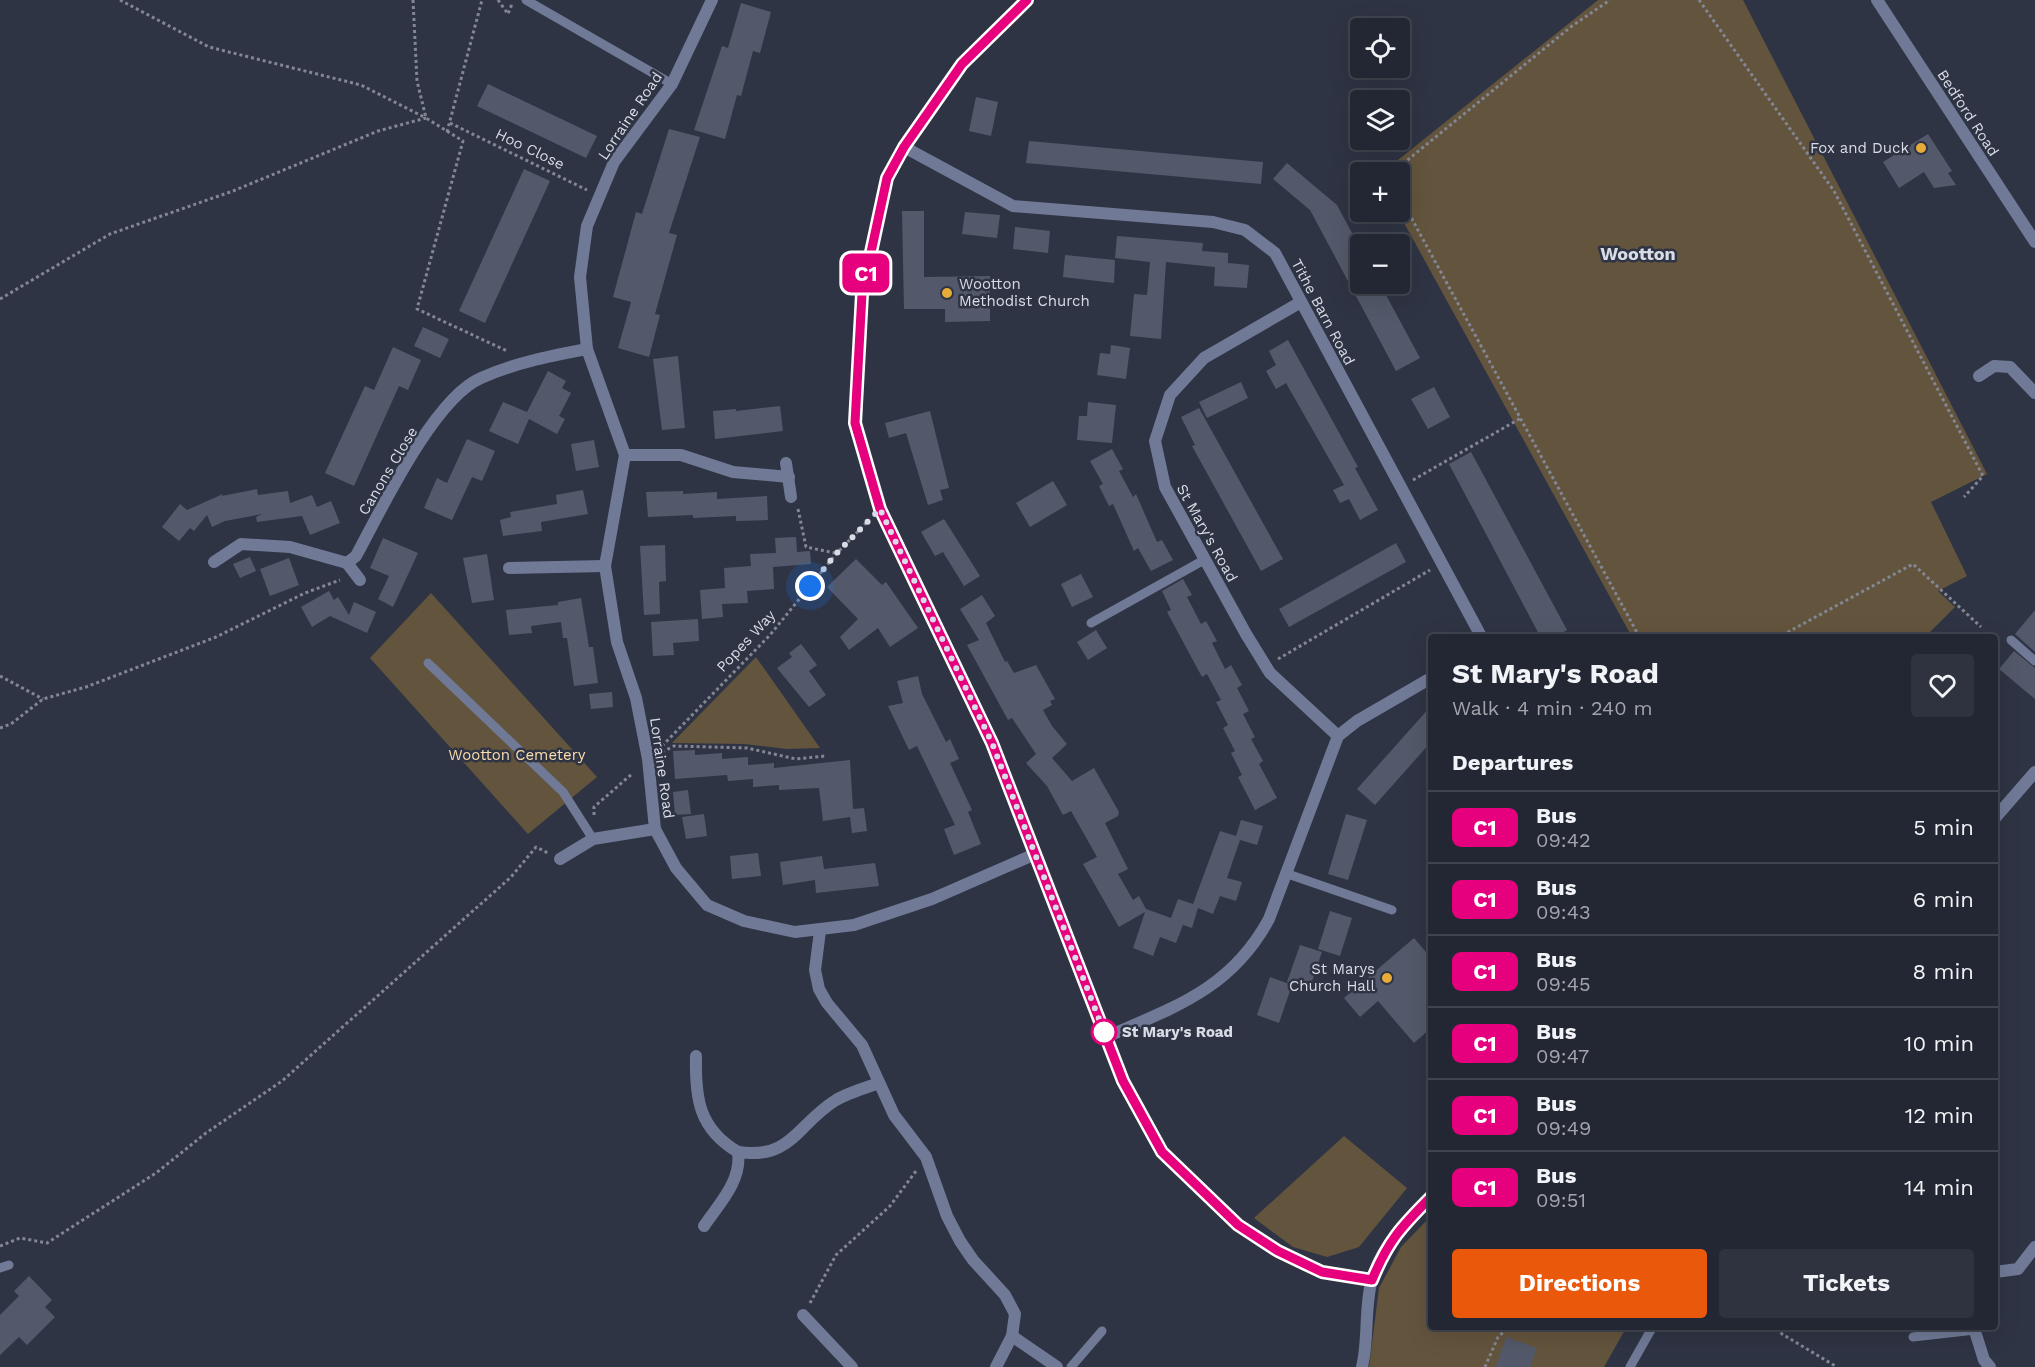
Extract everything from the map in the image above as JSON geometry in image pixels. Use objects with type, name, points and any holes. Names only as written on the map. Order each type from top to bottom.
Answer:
[{"type":"street","name":"Lorraine Road","points":[[712,0],[672,84],[614,162],[587,226],[580,277],[586,348],[625,455],[604,566],[617,642],[636,698],[649,759],[655,829],[676,868],[707,905],[744,921],[795,932],[820,931],[854,925],[932,899],[1033,855]]},
{"type":"street","points":[[1027,0],[962,64],[904,147],[887,178],[862,294],[855,423],[880,509],[992,743],[1033,855],[1123,1081],[1162,1152],[1238,1225],[1278,1251],[1322,1272],[1372,1280]]},
{"type":"street","name":"Bedford Road","points":[[1877,0],[2035,242]]},
{"type":"street","name":"Tithe Barn Road","points":[[904,147],[1013,206],[1214,222],[1245,230],[1275,253],[1480,634]]},
{"type":"street","name":"St Mary's Road","points":[[1301,302],[1204,358],[1170,395],[1155,441],[1165,487],[1204,560],[1266,666],[1338,736]]},
{"type":"street","name":"Canons Close","points":[[347,563],[356,556],[399,478],[446,405],[478,378],[586,348]]},
{"type":"street","points":[[1979,376],[1994,366],[2010,367],[2035,393]]},
{"type":"street","points":[[625,455],[681,455],[732,472],[789,477]]},
{"type":"street","points":[[786,463],[792,497]]},
{"type":"street","points":[[214,561],[241,544],[290,547],[347,563],[357,577]]},
{"type":"street","points":[[509,568],[604,566]]},
{"type":"street","points":[[1106,1037],[1184,1003],[1234,969],[1255,945],[1264,928],[1338,736],[1357,722],[1428,680]]},
{"type":"street","points":[[1998,815],[2035,772]]},
{"type":"street","points":[[560,859],[593,838],[655,829]]},
{"type":"street","points":[[820,931],[815,970],[819,989],[826,1004],[862,1045],[894,1114],[926,1157],[947,1216],[960,1241],[973,1260],[1005,1294],[1015,1314],[1012,1336],[996,1367]]},
{"type":"street","points":[[696,1056],[695,1086],[707,1126],[723,1143],[738,1152],[754,1154],[774,1151],[795,1138],[835,1101],[879,1083]]},
{"type":"street","points":[[704,1226],[734,1181],[740,1163],[738,1152]]},
{"type":"street","points":[[1362,1367],[1372,1280],[1384,1250],[1403,1225],[1428,1200]]},
{"type":"street","points":[[1998,1272],[2018,1269],[2035,1247]]},
{"type":"street","points":[[803,1315],[852,1367]]},
{"type":"street","points":[[1975,1330],[1984,1360],[1990,1367]]},
{"type":"street","points":[[1012,1336],[1058,1367]]},
{"type":"lane","points":[[526,0],[672,84]]},
{"type":"lane","points":[[1091,624],[1204,560]]},
{"type":"lane","points":[[2011,640],[2035,661]]},
{"type":"lane","points":[[428,663],[563,792],[593,838]]},
{"type":"lane","points":[[1286,873],[1392,910]]},
{"type":"lane","points":[[1630,1367],[1651,1330]]},
{"type":"lane","points":[[1913,1337],[1967,1330]]},
{"type":"lane","points":[[1071,1367],[1102,1331]]},
{"type":"path","points":[[120,0],[209,47],[361,85],[426,118],[463,141],[417,309],[529,362]]},
{"type":"path","points":[[413,0],[417,81],[426,118]]},
{"type":"path","points":[[447,132],[482,0]]},
{"type":"path","points":[[498,0],[508,14],[514,0]]},
{"type":"path","points":[[1405,162],[1572,26],[1610,0]]},
{"type":"path","points":[[1699,0],[1834,191],[1983,476],[1964,497]]},
{"type":"path","points":[[0,299],[110,234],[233,191],[378,130],[426,118]]},
{"type":"path","name":"Hoo Close","points":[[450,123],[600,196]]},
{"type":"path","points":[[1410,215],[1638,634]]},
{"type":"path","points":[[1401,487],[1521,418]]},
{"type":"path","points":[[792,497],[800,514],[807,547],[836,554]]},
{"type":"path","name":"Popes Way","points":[[649,759],[770,635],[836,554],[880,509]]},
{"type":"path","points":[[1266,666],[1442,563]]},
{"type":"path","points":[[1784,634],[1913,564],[1982,627]]},
{"type":"path","points":[[0,728],[11,724],[43,699],[86,687],[216,637],[305,593],[357,577]]},
{"type":"path","points":[[0,676],[43,699]]},
{"type":"path","points":[[593,838],[594,807],[649,759],[674,746],[747,748],[796,759],[825,756]]},
{"type":"path","points":[[0,1246],[20,1238],[47,1243],[156,1173],[206,1133],[282,1081],[511,877],[536,847],[560,859]]},
{"type":"path","points":[[803,1315],[836,1256],[890,1206],[926,1157]]},
{"type":"path","points":[[1485,1367],[1498,1337],[1506,1330]]},
{"type":"path","points":[[1779,1330],[1837,1367]]},
{"type":"green space","points":[[1598,0],[1743,0],[1987,474],[1931,502],[1967,576],[1938,591],[1955,607],[1928,634],[1630,634],[1404,222],[1410,222],[1410,162],[1396,162]]},
{"type":"green space","name":"Wootton Cemetery","points":[[431,593],[597,777],[528,834],[370,658]]},
{"type":"green space","points":[[756,657],[820,748],[787,749],[744,744],[672,743]]},
{"type":"green space","points":[[1344,1136],[1407,1188],[1359,1247],[1327,1257],[1293,1247],[1254,1218]]},
{"type":"green space","points":[[1428,1219],[1428,1330],[1625,1330],[1604,1367],[1369,1367],[1379,1288],[1401,1247]]},
{"type":"building","points":[[741,3],[771,12],[760,53],[753,51],[741,96],[737,95],[725,139],[694,130],[722,46],[728,48]]},
{"type":"building","points":[[488,84],[597,136],[586,158],[477,106]]},
{"type":"building","points":[[976,97],[998,102],[991,136],[969,131]]},
{"type":"building","points":[[669,129],[700,137],[669,233],[677,235],[655,314],[660,315],[649,357],[618,348],[631,302],[613,297],[636,212],[642,214]]},
{"type":"building","name":"Fox and Duck","points":[[1928,134],[1952,171],[1948,173],[1956,185],[1934,188],[1924,172],[1899,188],[1883,162]]},
{"type":"building","points":[[1029,141],[1263,162],[1261,184],[1026,163]]},
{"type":"building","points":[[1287,163],[1337,205],[1353,234],[1350,234],[1350,285],[1310,210],[1273,179]]},
{"type":"building","points":[[524,169],[550,181],[485,323],[459,311]]},
{"type":"building","name":"Wootton Methodist Church","points":[[902,211],[924,211],[924,277],[990,276],[990,321],[945,322],[945,309],[904,309]]},
{"type":"building","points":[[965,212],[1000,215],[997,238],[962,234]]},
{"type":"building","points":[[1015,227],[1050,231],[1048,253],[1013,249]]},
{"type":"building","points":[[1117,236],[1203,243],[1202,251],[1228,253],[1228,263],[1249,265],[1247,288],[1214,286],[1215,267],[1166,262],[1161,339],[1130,336],[1134,294],[1147,295],[1150,262],[1115,258]]},
{"type":"building","points":[[1065,255],[1115,260],[1114,283],[1063,277]]},
{"type":"building","points":[[1355,294],[1385,294],[1420,358],[1396,371]]},
{"type":"building","points":[[423,327],[449,339],[440,358],[414,346]]},
{"type":"building","points":[[1288,340],[1358,467],[1355,468],[1378,510],[1360,520],[1349,499],[1340,503],[1333,490],[1344,485],[1286,383],[1276,389],[1266,371],[1276,365],[1269,351]]},
{"type":"building","points":[[1111,345],[1130,348],[1126,379],[1097,375],[1100,353],[1110,354]]},
{"type":"building","points":[[393,347],[421,360],[408,390],[399,386],[354,486],[325,473],[365,386],[374,390]]},
{"type":"building","points":[[678,356],[685,428],[662,430],[653,359]]},
{"type":"building","points":[[548,371],[566,381],[562,388],[571,393],[559,416],[565,419],[557,434],[529,419],[518,444],[489,431],[503,402],[527,412]]},
{"type":"building","points":[[1241,382],[1248,398],[1207,418],[1199,402]]},
{"type":"building","points":[[1434,387],[1450,417],[1428,429],[1411,399]]},
{"type":"building","points":[[1088,402],[1116,405],[1112,443],[1077,440],[1079,416],[1087,416]]},
{"type":"building","points":[[780,406],[783,431],[715,439],[713,411]]},
{"type":"building","points":[[1199,408],[1283,559],[1261,571],[1192,446],[1195,445],[1181,417]]},
{"type":"building","points":[[930,411],[949,488],[940,490],[943,500],[928,505],[906,433],[889,438],[885,423]]},
{"type":"building","points":[[467,439],[495,451],[482,481],[472,477],[452,520],[424,508],[437,478],[447,483]]},
{"type":"building","points":[[594,440],[599,467],[576,471],[571,444]]},
{"type":"building","points":[[1112,449],[1123,469],[1119,471],[1133,497],[1136,494],[1157,542],[1162,540],[1173,560],[1151,571],[1138,548],[1134,551],[1113,504],[1109,506],[1099,486],[1103,484],[1090,461]]},
{"type":"building","points":[[1471,452],[1567,630],[1560,634],[1539,634],[1449,464]]},
{"type":"building","points":[[1053,481],[1067,505],[1030,527],[1016,503]]},
{"type":"building","points":[[257,489],[258,495],[288,491],[290,503],[312,495],[317,507],[331,501],[340,523],[310,535],[302,516],[257,522],[256,517],[262,514],[225,521],[212,527],[207,515],[194,531],[190,528],[179,541],[162,527],[180,504],[187,510],[223,494],[222,496]]},
{"type":"building","points":[[583,490],[588,514],[541,522],[542,531],[503,536],[500,520],[511,517],[510,512],[557,504],[556,495]]},
{"type":"building","points":[[683,491],[683,494],[717,492],[717,499],[767,496],[768,520],[736,521],[736,516],[648,517],[646,492]]},
{"type":"building","points":[[944,519],[980,576],[964,586],[943,552],[935,556],[921,532]]},
{"type":"building","points":[[796,537],[797,552],[810,551],[811,564],[773,567],[774,589],[747,591],[748,603],[722,604],[723,617],[702,619],[700,590],[725,588],[724,568],[751,566],[750,554],[776,553],[775,538]]},
{"type":"building","points":[[383,538],[418,553],[393,607],[378,599],[389,576],[370,568]]},
{"type":"building","points":[[1396,543],[1406,562],[1289,627],[1279,609]]},
{"type":"building","points":[[665,545],[666,581],[659,582],[660,614],[644,615],[640,546]]},
{"type":"building","points":[[487,554],[494,600],[472,603],[463,558]]},
{"type":"building","points":[[250,557],[256,571],[240,578],[233,564]]},
{"type":"building","points":[[289,558],[299,585],[270,596],[260,569]]},
{"type":"building","points":[[856,559],[882,585],[886,582],[918,628],[890,647],[878,628],[849,650],[840,637],[858,619],[827,587]]},
{"type":"building","points":[[1081,574],[1093,597],[1072,607],[1061,584]]},
{"type":"building","points":[[1183,579],[1192,595],[1187,597],[1201,624],[1206,621],[1217,641],[1212,643],[1225,669],[1231,665],[1242,685],[1237,688],[1249,711],[1243,714],[1255,737],[1251,739],[1263,761],[1259,764],[1277,798],[1255,810],[1238,777],[1242,775],[1231,753],[1235,751],[1223,728],[1228,725],[1216,702],[1221,700],[1207,674],[1202,677],[1167,612],[1171,610],[1162,591]]},
{"type":"building","points":[[329,591],[334,600],[338,597],[349,615],[354,602],[376,612],[367,633],[330,616],[312,627],[301,607]]},
{"type":"building","points":[[982,595],[995,616],[986,623],[1005,662],[1007,661],[1014,673],[1036,665],[1055,699],[1050,701],[1052,705],[1043,710],[1052,726],[1067,744],[1052,758],[1072,781],[1094,768],[1119,812],[1118,816],[1105,823],[1128,869],[1118,874],[1133,900],[1139,896],[1146,909],[1171,918],[1178,899],[1193,904],[1220,831],[1236,836],[1241,820],[1263,826],[1257,845],[1240,840],[1227,878],[1242,882],[1236,901],[1220,896],[1213,914],[1198,908],[1192,928],[1183,925],[1176,943],[1160,937],[1153,956],[1133,948],[1145,912],[1119,927],[1083,864],[1097,857],[1071,811],[1063,815],[1047,786],[1026,763],[1036,754],[1012,718],[1008,720],[967,645],[979,640],[960,609]]},
{"type":"building","points":[[581,598],[589,647],[593,647],[598,683],[574,686],[567,638],[563,638],[561,622],[531,626],[532,633],[509,635],[506,610],[558,605],[558,602]]},
{"type":"building","points":[[2035,610],[2035,652],[2015,634]]},
{"type":"building","points":[[698,619],[699,641],[673,643],[674,655],[653,656],[651,622]]},
{"type":"building","points":[[1096,630],[1107,648],[1088,660],[1077,642]]},
{"type":"building","points":[[801,644],[817,665],[809,671],[826,695],[809,707],[777,668],[792,657],[789,653]]},
{"type":"building","points":[[2014,651],[2035,668],[2035,699],[1999,669]]},
{"type":"building","points":[[918,676],[922,694],[946,742],[950,739],[959,759],[950,763],[972,810],[968,812],[981,844],[954,855],[944,829],[955,825],[917,746],[909,750],[888,706],[903,703],[897,681]]},
{"type":"building","points":[[612,692],[613,707],[591,709],[589,694]]},
{"type":"building","points":[[1428,709],[1428,745],[1375,805],[1357,789]]},
{"type":"building","points":[[695,750],[695,755],[722,753],[722,759],[748,757],[748,765],[774,763],[774,768],[850,760],[853,809],[864,808],[867,831],[852,833],[850,817],[823,821],[819,788],[779,790],[779,785],[753,787],[753,779],[728,781],[727,775],[675,779],[673,751]]},
{"type":"building","points":[[688,790],[691,814],[675,815],[673,792]]},
{"type":"building","points":[[704,814],[707,836],[686,839],[682,817]]},
{"type":"building","points":[[1346,814],[1367,820],[1348,880],[1328,874]]},
{"type":"building","points":[[758,853],[761,876],[732,879],[730,856]]},
{"type":"building","points":[[822,856],[824,869],[875,863],[879,886],[816,893],[815,880],[783,885],[780,862]]},
{"type":"building","points":[[1330,911],[1352,918],[1340,956],[1318,949]]},
{"type":"building","points":[[1414,938],[1428,954],[1428,1031],[1414,1043],[1378,1001],[1360,1017],[1344,998]]},
{"type":"building","points":[[1300,945],[1322,952],[1309,990],[1287,982]]},
{"type":"building","points":[[1270,977],[1292,985],[1279,1023],[1257,1015]]},
{"type":"building","points":[[29,1276],[52,1300],[45,1307],[55,1317],[27,1345],[19,1337],[0,1355],[0,1315],[19,1296],[14,1291]]},
{"type":"building","points":[[1506,1337],[1537,1348],[1530,1367],[1496,1367]]},
{"type":"bus line","name":"C1","points":[[1027,0],[962,64],[904,147],[887,178],[862,294],[855,423],[880,509],[992,743],[1033,855],[1123,1081],[1162,1152],[1238,1225],[1278,1251],[1322,1272],[1372,1280],[1384,1250],[1403,1225],[1428,1200]]},
{"type":"place","name":"Fox and Duck","points":[[1921,148]]},
{"type":"place","name":"Wootton Methodist Church","points":[[947,293]]},
{"type":"place","name":"St Marys Church Hall","points":[[1387,978]]},
{"type":"place","name":"St Mary's Road","points":[[1104,1032]]},
{"type":"district","name":"Wootton","points":[[1638,253]]},
{"type":"route","points":[[810,586],[836,554],[880,509],[992,743],[1033,855],[1106,1037],[1104,1032]]}]
